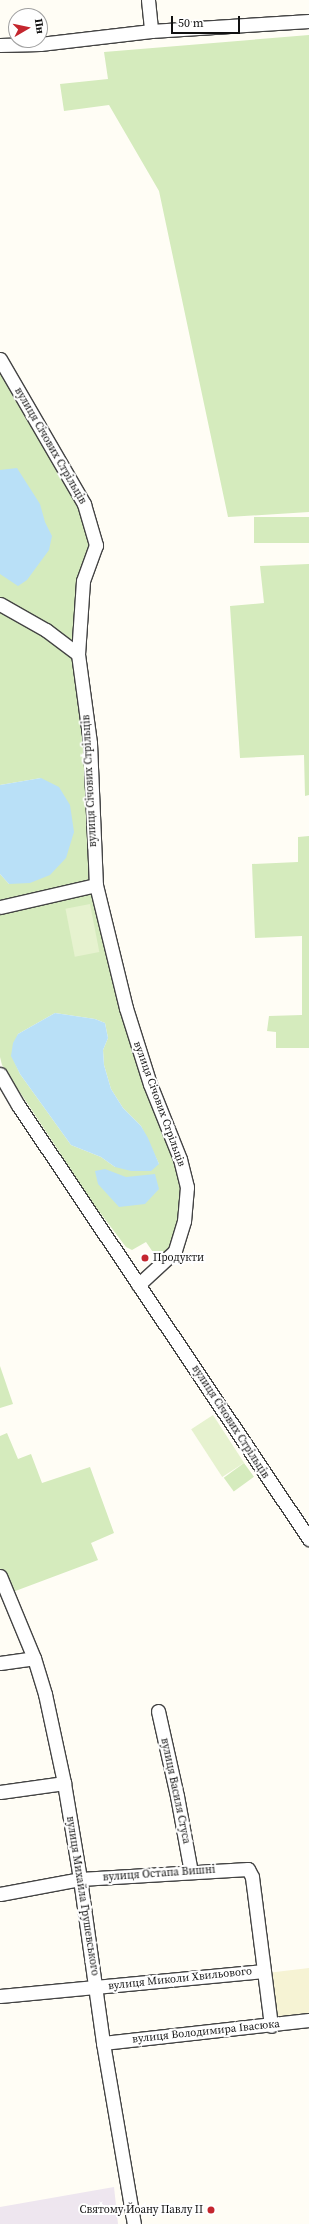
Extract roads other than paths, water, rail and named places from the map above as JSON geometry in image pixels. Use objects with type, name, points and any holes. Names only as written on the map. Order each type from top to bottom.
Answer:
[{"type":"street","points":[[148,0],[151,31]]},
{"type":"street","points":[[0,45],[40,44],[151,31],[309,21]]},
{"type":"street","name":"вулиця Січових Стрільців","points":[[0,359],[84,504],[96,545],[83,581],[78,654],[90,743],[96,885],[128,1014],[150,1084],[180,1159],[187,1187],[184,1221],[175,1251],[138,1285]]},
{"type":"street","points":[[0,604],[46,630],[78,654]]},
{"type":"street","points":[[0,907],[96,885]]},
{"type":"street","name":"вулиця Січових Стрільців","points":[[0,1074],[18,1106],[309,1539]]},
{"type":"street","name":"вулиця Михайла Грушевського","points":[[0,1576],[34,1658],[45,1694],[64,1783],[80,1879],[103,2043],[134,2224]]},
{"type":"street","points":[[0,1663],[34,1658]]},
{"type":"street","name":"вулиця Василя Стуса","points":[[158,1711],[177,1796],[191,1872]]},
{"type":"street","points":[[0,1792],[64,1783]]},
{"type":"street","name":"вулиця Остапа Вишні","points":[[0,1894],[80,1879],[248,1869],[252,1877],[264,1971]]},
{"type":"street","points":[[264,1971],[271,2026]]},
{"type":"street","name":"вулиця Миколи Хвильового","points":[[0,1996],[264,1971]]},
{"type":"street","name":"вулиця Володимира Івасюка","points":[[103,2043],[271,2026],[309,2020]]},
{"type":"water","points":[[17,468],[40,504],[45,522],[52,536],[49,550],[27,580],[18,586],[0,574],[0,470]]},
{"type":"water","points":[[41,778],[59,787],[70,805],[74,832],[66,858],[50,875],[30,883],[9,884],[0,874],[0,785]]},
{"type":"water","points":[[55,1013],[95,1019],[105,1023],[108,1038],[103,1050],[104,1065],[111,1089],[123,1108],[141,1126],[148,1138],[159,1164],[151,1171],[131,1171],[115,1167],[101,1157],[71,1145],[20,1074],[11,1056],[13,1043],[18,1034]]},
{"type":"water","points":[[105,1169],[126,1177],[155,1174],[159,1189],[145,1204],[119,1207],[98,1184],[95,1171]]},
{"type":"place","name":"Продукти","points":[[145,1258]]},
{"type":"place","name":"Святому Йоану Павлу ІІ","points":[[211,2210]]}]
